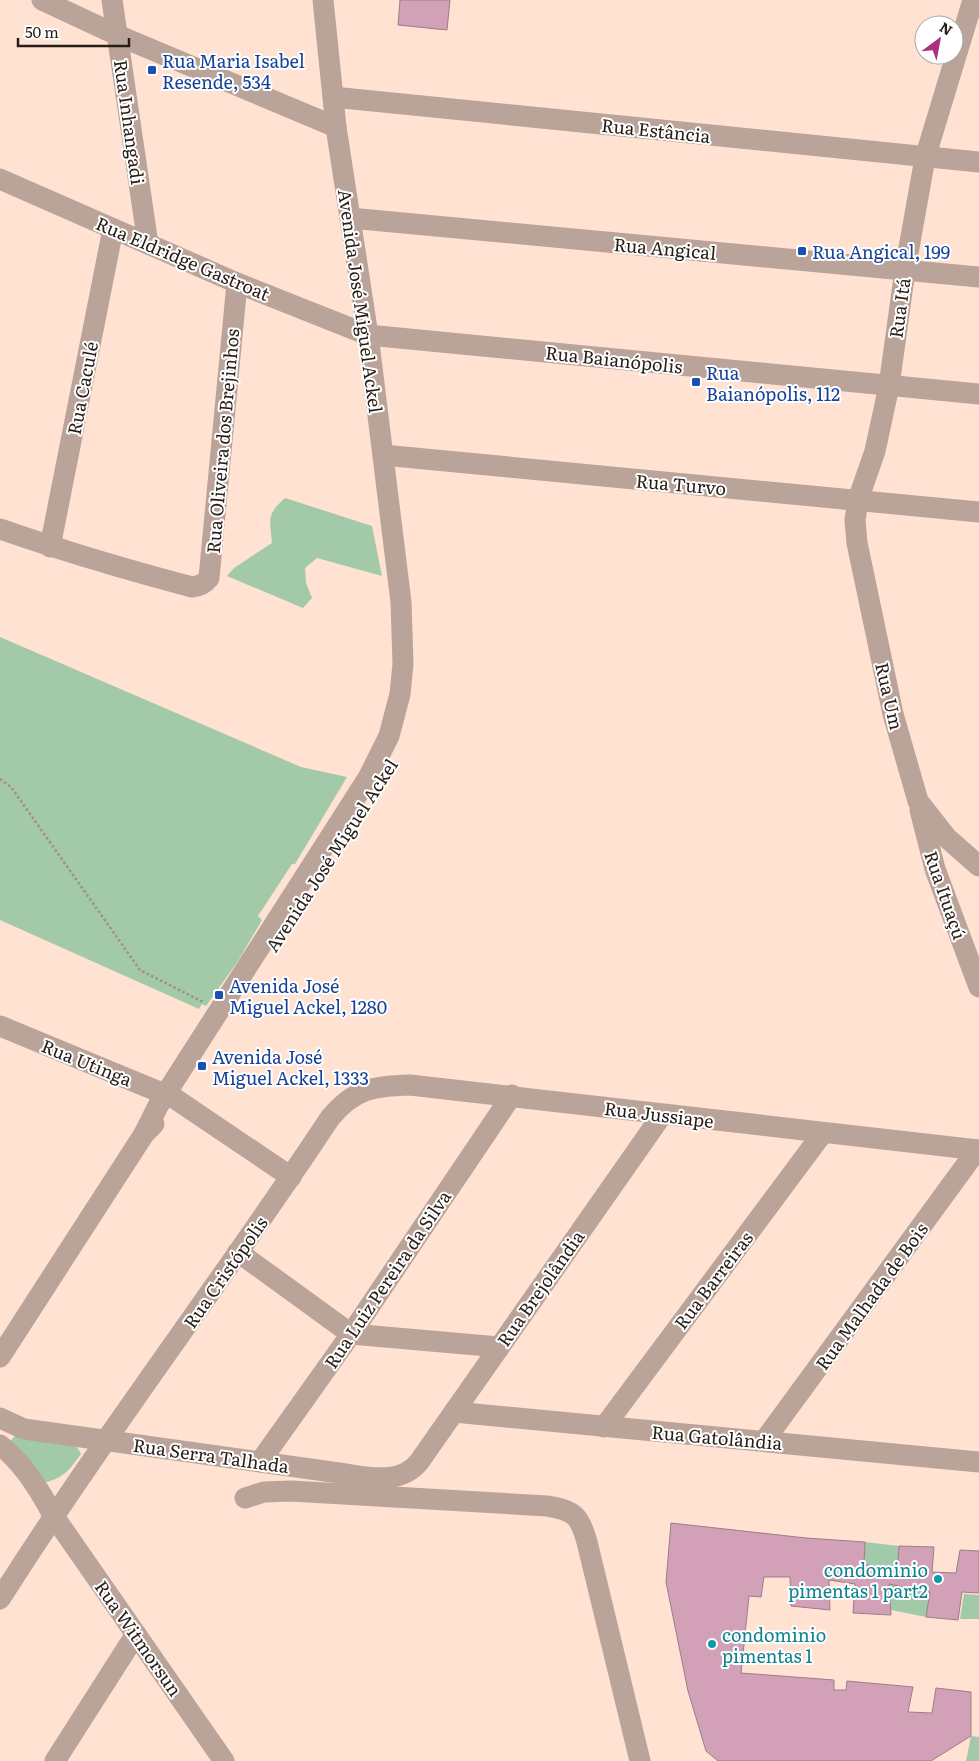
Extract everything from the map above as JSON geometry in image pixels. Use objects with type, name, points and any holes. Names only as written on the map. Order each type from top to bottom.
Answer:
[{"type":"street","points":[[42,0],[117,34],[336,126]]},
{"type":"street","name":"Rua Inhangadi","points":[[112,0],[148,244]]},
{"type":"street","name":"Avenida José Miguel Ackel","points":[[170,1096],[220,1010],[355,799],[382,751],[394,721],[400,694],[403,664],[402,602],[368,335],[332,97],[323,0]]},
{"type":"street","name":"Rua Itá","points":[[858,500],[875,451],[889,386],[905,270],[925,158],[972,0]]},
{"type":"street","name":"Rua Estância","points":[[332,97],[979,162]]},
{"type":"street","name":"Rua Eldridge Gastroat","points":[[0,179],[237,283],[368,335]]},
{"type":"street","name":"Rua Angical","points":[[350,218],[979,277]]},
{"type":"street","name":"Rua Caculé","points":[[50,547],[113,229]]},
{"type":"street","name":"Rua Oliveira dos Brejinhos","points":[[50,547],[192,587],[199,586],[209,578],[237,283]]},
{"type":"street","name":"Rua Baianópolis","points":[[368,335],[979,394]]},
{"type":"street","name":"Rua Turvo","points":[[383,456],[979,512]]},
{"type":"street","name":"Rua Um","points":[[858,500],[855,520],[857,543],[892,714],[918,801],[947,838],[979,866]]},
{"type":"street","points":[[0,529],[50,547]]},
{"type":"street","name":"Avenida José Miguel Ackel","points":[[0,1357],[9,1333],[144,1134],[149,1120],[170,1096],[379,786],[396,756],[408,718],[414,677],[412,639],[402,602]]},
{"type":"street","name":"Rua Ituaçú","points":[[918,801],[933,861],[979,987]]},
{"type":"street","points":[[933,861],[940,851],[946,848],[958,848]]},
{"type":"street","name":"Rua Utinga","points":[[0,1026],[170,1096],[291,1178]]},
{"type":"street","name":"Rua Jussiape","points":[[343,1103],[359,1092],[384,1086],[410,1084],[822,1134],[978,1150]]},
{"type":"street","name":"Rua Luiz Pereira da Silva","points":[[260,1462],[351,1334],[512,1095]]},
{"type":"street","name":"Rua Cristópolis","points":[[0,1599],[53,1515],[107,1441],[343,1103]]},
{"type":"street","name":"Rua Brejolândia","points":[[419,1462],[662,1115]]},
{"type":"street","name":"Rua Barreiras","points":[[604,1427],[822,1134]]},
{"type":"street","name":"Rua Malhada de Bois","points":[[764,1441],[978,1150]]},
{"type":"street","points":[[238,1252],[351,1334],[499,1347]]},
{"type":"street","name":"Rua Gatolândia","points":[[454,1412],[979,1462]]},
{"type":"street","points":[[7,1422],[0,1445],[27,1473],[53,1515]]},
{"type":"street","name":"Rua Serra Talhada","points":[[7,1422],[107,1441],[382,1478],[406,1474],[419,1462]]},
{"type":"street","points":[[245,1498],[264,1492],[291,1491],[547,1506],[564,1509],[575,1515],[583,1527],[587,1542],[640,1761]]},
{"type":"street","name":"Rua Witmorsun","points":[[53,1515],[136,1634],[218,1758]]},
{"type":"street","points":[[55,1761],[136,1634]]},
{"type":"path","points":[[0,779],[11,787],[140,970],[220,1010]]},
{"type":"green space","points":[[285,498],[372,526],[382,576],[317,558],[305,568],[306,583],[312,598],[303,608],[227,576],[234,568],[272,543],[272,513]]},
{"type":"green space","points":[[0,637],[301,767],[347,777],[295,864],[292,864],[258,916],[262,920],[238,961],[206,1006],[202,1004],[199,1009],[0,920]]},
{"type":"green space","points":[[17,1434],[77,1447],[81,1454],[66,1472],[58,1478],[46,1482],[10,1441]]},
{"type":"green space","points":[[865,1542],[899,1546],[897,1586],[930,1592],[926,1617],[891,1610],[888,1569],[864,1564]]},
{"type":"green space","points":[[964,1594],[979,1595],[979,1619],[960,1619]]},
{"type":"green space","points":[[971,1736],[979,1737],[979,1761],[966,1761]]},
{"type":"building","points":[[400,0],[450,0],[447,30],[398,25]]},
{"type":"building","name":"condominio pimentas 1","points":[[671,1523],[806,1538],[865,1542],[864,1564],[897,1572],[899,1546],[934,1547],[932,1572],[956,1573],[960,1550],[979,1551],[979,1593],[962,1592],[958,1620],[926,1617],[930,1592],[889,1584],[891,1615],[853,1613],[855,1584],[829,1580],[830,1610],[791,1606],[790,1577],[764,1577],[761,1597],[749,1596],[741,1673],[834,1680],[834,1690],[846,1690],[847,1681],[913,1687],[908,1712],[932,1713],[936,1688],[971,1692],[971,1736],[931,1761],[718,1761],[706,1751],[688,1691],[666,1582]]},
{"type":"place","name":"Rua Maria Isabel Resende, 534","points":[[152,70]]},
{"type":"place","name":"Rua Angical, 199","points":[[802,251]]},
{"type":"place","name":"Rua Baianópolis, 112","points":[[696,382]]},
{"type":"place","name":"Avenida José Miguel Ackel, 1280","points":[[219,995]]},
{"type":"place","name":"Avenida José Miguel Ackel, 1333","points":[[202,1066]]},
{"type":"place","name":"condominio pimentas 1 part2","points":[[938,1579]]},
{"type":"place","name":"condominio pimentas 1","points":[[712,1644]]}]
